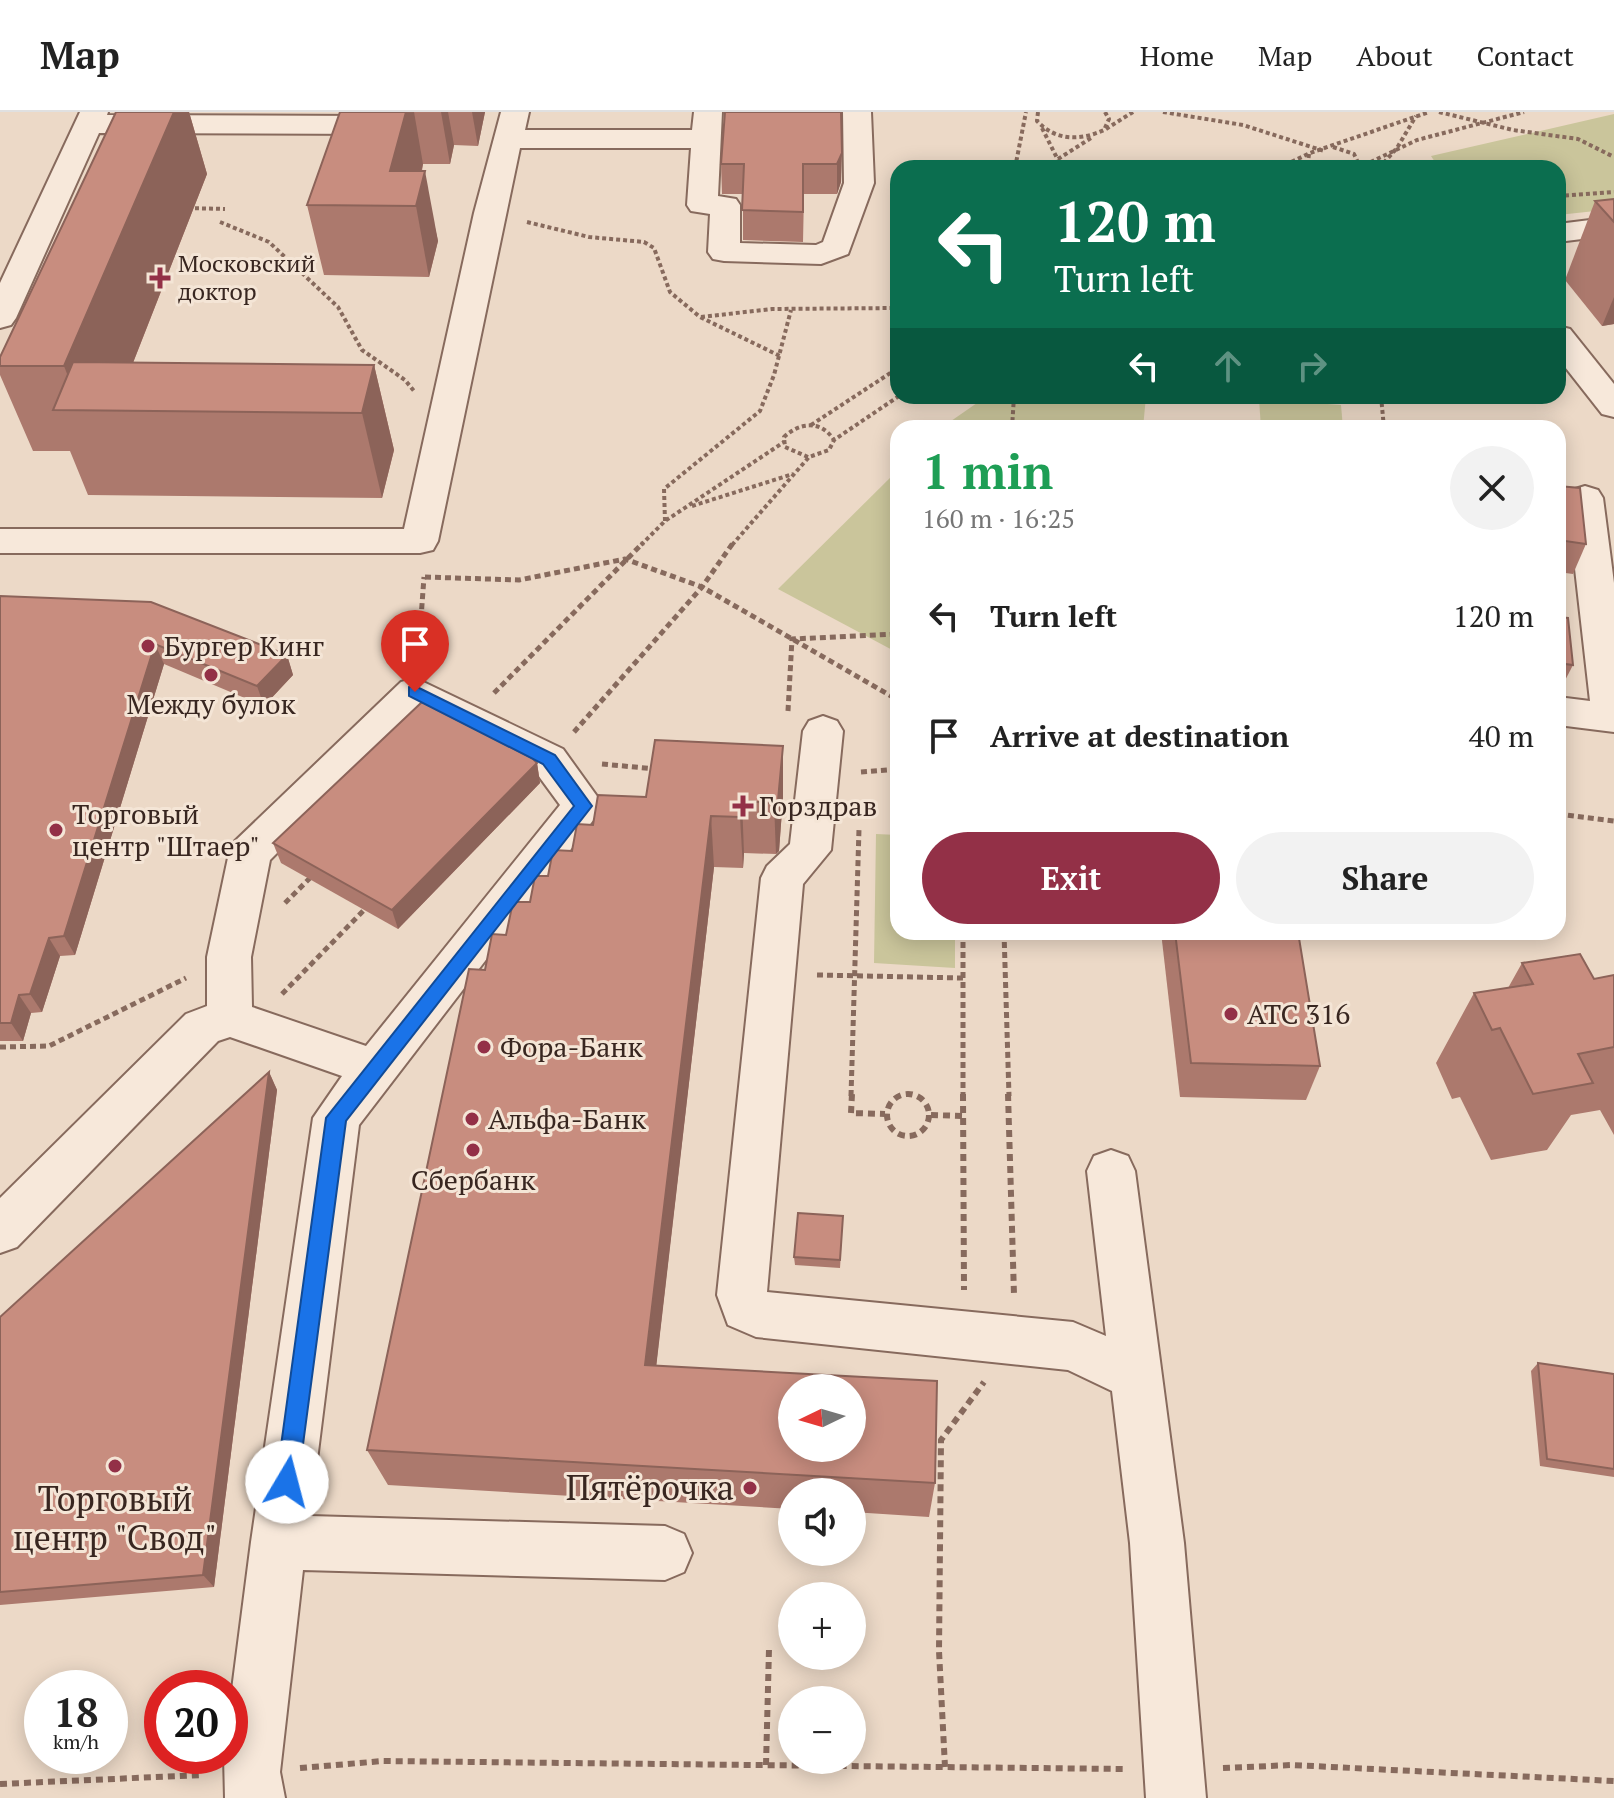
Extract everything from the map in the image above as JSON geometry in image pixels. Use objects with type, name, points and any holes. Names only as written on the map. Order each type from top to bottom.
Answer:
[{"type":"lane","points":[[0,318],[91,118],[381,125],[385,112]]},
{"type":"lane","points":[[0,541],[420,541],[489,213],[511,126],[707,126],[702,205],[725,205],[724,252],[736,255],[827,254],[837,247],[857,194],[857,112]]},
{"type":"lane","points":[[1566,232],[1614,226]]},
{"type":"lane","points":[[1566,346],[1614,406]]},
{"type":"lane","points":[[1566,712],[1613,718],[1586,498]]},
{"type":"lane","points":[[241,1020],[229,957],[250,853],[415,692],[549,760],[583,806],[378,1069],[336,1118],[278,1542],[253,1785]]},
{"type":"lane","points":[[823,731],[810,850],[782,878],[742,1295],[746,1308],[756,1314],[1073,1346],[1136,1377]]},
{"type":"lane","points":[[0,1231],[202,1027],[241,1020],[378,1069]]},
{"type":"lane","points":[[1111,1171],[1157,1543],[1175,1784]]},
{"type":"lane","points":[[278,1542],[665,1553]]},
{"type":"path","points":[[1017,160],[1026,112]]},
{"type":"path","points":[[1104,130],[1109,119],[1105,112]]},
{"type":"path","points":[[1037,113],[1058,159],[1133,112]]},
{"type":"path","points":[[1163,112],[1243,125],[1324,151]]},
{"type":"path","points":[[1310,153],[1324,151],[1417,113],[1429,112]]},
{"type":"path","points":[[1439,112],[1515,130],[1570,135],[1595,143],[1614,157]]},
{"type":"path","points":[[1374,160],[1397,148],[1476,122],[1524,112]]},
{"type":"path","points":[[1386,160],[1397,148],[1417,113]]},
{"type":"path","points":[[1041,127],[1072,138],[1104,130]]},
{"type":"path","points":[[1296,160],[1317,149],[1333,147],[1354,154],[1357,160]]},
{"type":"path","points":[[1308,160],[1310,153]]},
{"type":"path","points":[[1566,195],[1614,192]]},
{"type":"path","points":[[177,208],[225,209]]},
{"type":"path","points":[[489,213],[589,237],[644,242],[659,254],[661,275],[670,292],[700,317],[780,356]]},
{"type":"path","points":[[220,222],[269,242],[338,307],[362,350],[405,380],[445,429]]},
{"type":"path","points":[[700,317],[772,309],[890,308]]},
{"type":"path","points":[[665,521],[664,489],[680,470],[759,412],[780,356],[791,310]]},
{"type":"path","points":[[468,719],[665,521],[784,442],[788,432],[811,425],[890,373]]},
{"type":"path","points":[[549,760],[702,587],[742,531],[809,457],[829,450],[834,440],[890,402]]},
{"type":"path","points":[[811,425],[824,428],[834,440]]},
{"type":"path","points":[[784,442],[795,454],[809,457]]},
{"type":"path","points":[[685,508],[794,474]]},
{"type":"path","points":[[419,645],[425,577],[420,541]]},
{"type":"path","points":[[425,577],[519,580],[625,559],[702,587],[890,695]]},
{"type":"path","points":[[792,639],[890,635]]},
{"type":"path","points":[[792,639],[787,729],[823,731]]},
{"type":"path","points":[[549,760],[657,769]]},
{"type":"path","points":[[860,772],[860,788]]},
{"type":"path","points":[[1566,815],[1614,821]]},
{"type":"path","points":[[859,819],[851,1113],[885,1114]]},
{"type":"path","points":[[0,1047],[49,1046],[229,957],[319,870]]},
{"type":"path","points":[[241,1020],[374,901]]},
{"type":"path","points":[[963,940],[964,1335]]},
{"type":"path","points":[[945,1767],[939,1651],[941,1440],[1016,1340],[1004,940]]},
{"type":"path","points":[[772,974],[963,978]]},
{"type":"path","points":[[885,1114],[893,1100],[907,1095],[921,1099],[931,1115]]},
{"type":"path","points":[[885,1114],[892,1129],[905,1135],[926,1129],[931,1115]]},
{"type":"path","points":[[931,1115],[963,1116]]},
{"type":"path","points":[[766,1765],[769,1649]]},
{"type":"path","points":[[0,1784],[253,1785],[383,1761],[945,1767],[1175,1784],[1292,1765],[1614,1781]]},
{"type":"shaded area","points":[[1614,114],[1614,209],[1566,214],[1566,160],[1434,160],[1431,156]]},
{"type":"shaded area","points":[[976,404],[1145,404],[1144,420],[952,420]]},
{"type":"shaded area","points":[[1259,404],[1341,405],[1342,420],[1260,420]]},
{"type":"shaded area","points":[[890,478],[890,649],[778,589]]},
{"type":"shaded area","points":[[876,834],[890,835],[890,940],[955,940],[955,968],[874,963]]},
{"type":"building","points":[[116,112],[174,112],[64,366],[0,366],[0,357]]},
{"type":"building","points":[[340,112],[406,112],[390,171],[425,171],[416,206],[307,205]]},
{"type":"building","points":[[725,112],[841,112],[842,153],[837,164],[803,164],[803,212],[742,210],[744,164],[721,164]]},
{"type":"building","points":[[1614,199],[1614,222],[1595,201]]},
{"type":"building","points":[[73,362],[374,365],[362,413],[53,410]]},
{"type":"building","points":[[1566,487],[1580,488],[1586,544],[1566,541]]},
{"type":"building","name":"Торговый центр \"Штаер\"","points":[[0,596],[151,602],[287,655],[257,686],[155,644],[64,936],[49,938],[30,994],[19,995],[11,1023],[0,1023]]},
{"type":"building","points":[[1566,618],[1568,618],[1573,665],[1566,664]]},
{"type":"building","points":[[422,702],[537,763],[392,910],[273,843]]},
{"type":"building","points":[[655,740],[783,746],[778,800],[774,803],[742,801],[740,817],[711,816],[645,1365],[809,1374],[778,1374],[778,1462],[866,1462],[866,1377],[937,1381],[935,1483],[367,1450],[469,969],[485,970],[492,934],[506,935],[513,902],[530,902],[535,876],[548,876],[553,850],[572,851],[577,824],[593,825],[598,795],[646,797]]},
{"type":"building","name":"АТС 316","points":[[1176,940],[1299,940],[1320,1066],[1191,1063]]},
{"type":"building","points":[[1580,954],[1594,979],[1614,975],[1614,1047],[1578,1054],[1593,1083],[1533,1094],[1500,1028],[1492,1030],[1474,993],[1533,984],[1522,963]]},
{"type":"building","name":"Торговый центр \"Свод\"","points":[[269,1072],[203,1575],[0,1592],[0,1317]]},
{"type":"building","points":[[798,1213],[843,1216],[840,1260],[794,1257]]},
{"type":"building","points":[[1538,1363],[1614,1374],[1614,1469],[1547,1459]]},
{"type":"place","name":"Московский доктор","points":[[160,278]]},
{"type":"place","name":"Бургер Кинг","points":[[148,646]]},
{"type":"place","name":"Между булок","points":[[211,675]]},
{"type":"place","name":"Горздрав","points":[[743,806]]},
{"type":"place","name":"Торговый центр \"Штаер\"","points":[[56,830]]},
{"type":"place","name":"АТС 316","points":[[1231,1014]]},
{"type":"place","name":"Фора-Банк","points":[[484,1047]]},
{"type":"place","name":"Альфа-Банк","points":[[472,1119]]},
{"type":"place","name":"Сбербанк","points":[[473,1150]]},
{"type":"place","name":"Торговый центр \"Свод\"","points":[[115,1466]]},
{"type":"place","name":"Пятёрочка","points":[[750,1488]]},
{"type":"route","points":[[287,1482],[336,1118],[378,1069],[583,806],[549,760],[415,692]]}]
